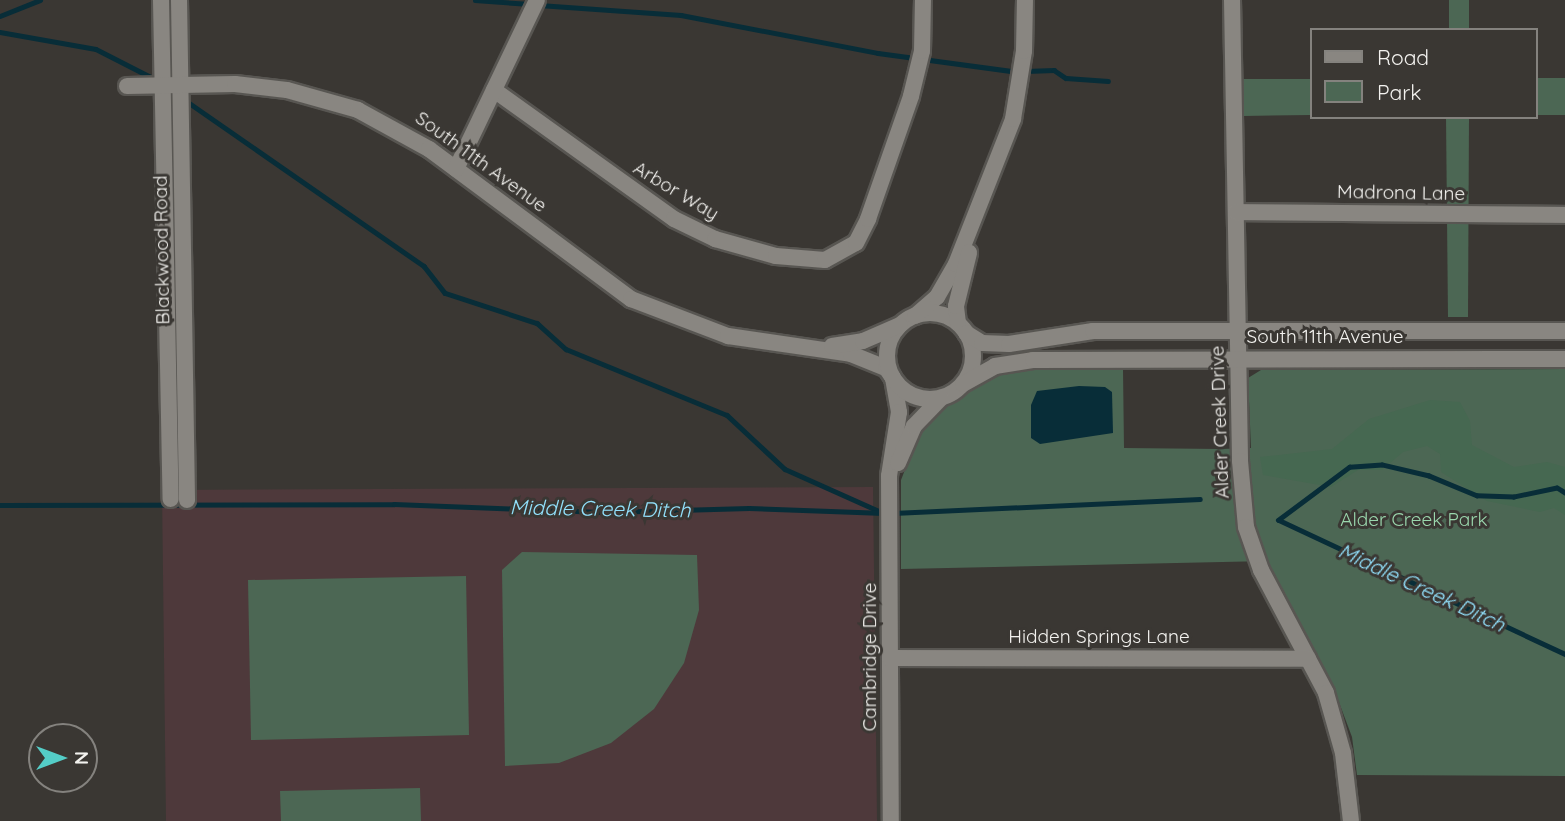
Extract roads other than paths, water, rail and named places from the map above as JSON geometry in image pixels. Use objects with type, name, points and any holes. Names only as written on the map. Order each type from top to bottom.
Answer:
[{"type":"street","name":"Blackwood Road","points":[[161,0],[179,500],[179,0]]},
{"type":"street","points":[[456,169],[537,0]]},
{"type":"street","name":"Arbor Way","points":[[494,90],[674,219],[715,239],[776,256],[825,260],[856,243],[868,219],[911,96],[922,51],[923,0]]},
{"type":"street","points":[[963,384],[973,359],[962,328],[959,289],[979,214],[1013,119],[1024,51],[1025,0]]},
{"type":"street","name":"Alder Creek Drive","points":[[1232,0],[1237,330],[1246,527],[1261,570],[1326,693],[1343,753],[1351,821]]},
{"type":"street","name":"South 11th Avenue","points":[[127,86],[235,84],[327,100],[399,129],[631,299],[728,336],[870,358],[915,396],[941,398],[963,384],[1013,362],[1238,357],[1565,359]]},
{"type":"street","name":"Madrona Lane","points":[[1236,212],[1565,215]]},
{"type":"street","points":[[893,378],[888,349],[909,320],[937,297],[979,214]]},
{"type":"street","name":"South 11th Avenue","points":[[787,346],[863,341],[909,320],[944,316],[982,343],[1009,344],[1093,331],[1565,331]]},
{"type":"street","name":"Cambridge Drive","points":[[891,821],[891,492],[899,412],[893,378]]},
{"type":"street","name":"Cambridge Drive","points":[[891,492],[895,468],[915,426],[941,398]]},
{"type":"street","name":"Hidden Springs Lane","points":[[890,658],[1308,659]]},
{"type":"water","points":[[1079,386],[1105,387],[1112,392],[1113,433],[1040,444],[1031,438],[1031,405],[1037,391]]},
{"type":"waterway","points":[[0,16],[40,0]]},
{"type":"waterway","points":[[475,0],[530,4]]},
{"type":"waterway","points":[[539,5],[681,15],[878,53],[1018,72]]},
{"type":"waterway","points":[[0,32],[96,49],[155,79]]},
{"type":"waterway","points":[[1026,71],[1054,70],[1066,78],[1108,81]]},
{"type":"waterway","points":[[185,100],[424,266],[445,293],[537,323],[566,349],[727,415],[785,469],[881,512]]},
{"type":"waterway","name":"Middle Creek Ditch","points":[[1565,493],[1557,488],[1514,497],[1477,496],[1429,476],[1382,465],[1350,467],[1279,520],[1565,654]]},
{"type":"waterway","name":"Middle Creek Ditch","points":[[893,513],[1200,499]]},
{"type":"waterway","name":"Middle Creek Ditch","points":[[0,505],[394,504],[607,512],[749,508],[884,513]]},
{"type":"park label","name":"Alder Creek Park","points":[[1414,520]]}]
